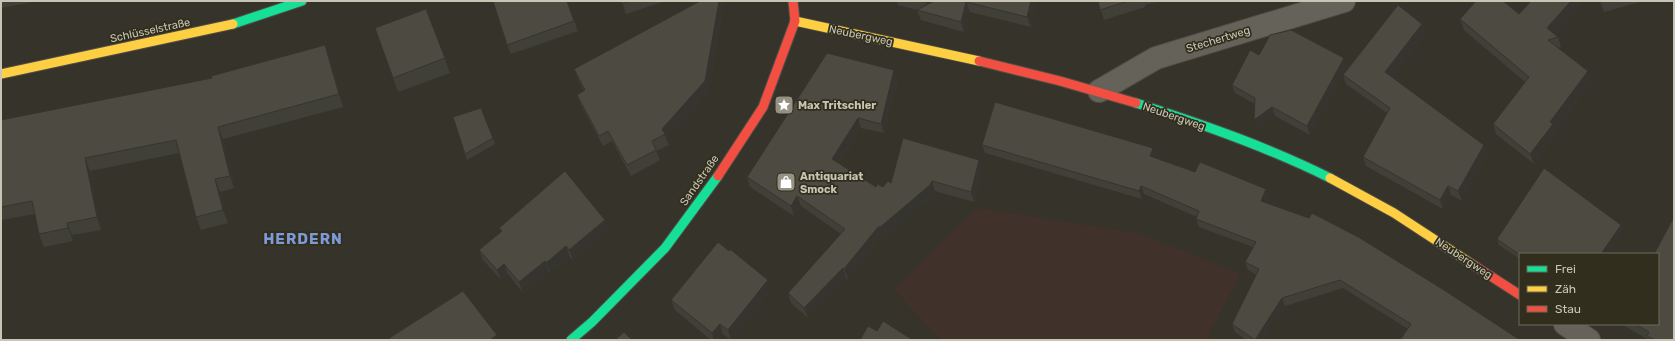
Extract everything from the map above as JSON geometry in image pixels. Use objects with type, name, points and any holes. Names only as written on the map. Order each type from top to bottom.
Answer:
[{"type":"street","name":"Schlüsselstraße","points":[[1,74],[226,27],[302,1]]},
{"type":"street","name":"Sandstraße","points":[[571,340],[592,322],[665,248],[716,178],[763,107],[795,21],[793,1]]},
{"type":"street","name":"Stechertweg","points":[[1099,91],[1156,58],[1344,1]]},
{"type":"street","name":"Neubergweg","points":[[795,21],[1015,69],[1099,91],[1244,139],[1317,171],[1382,205],[1519,294]]},
{"type":"street","points":[[1566,325],[1589,340]]},
{"type":"shaded area","points":[[977,208],[1138,233],[1241,274],[1208,336],[1214,340],[941,340],[893,289]]},
{"type":"building","points":[[493,1],[567,1],[574,21],[507,45]]},
{"type":"building","points":[[622,1],[631,1],[622,4]]},
{"type":"building","points":[[700,1],[719,1],[705,81],[662,129],[665,134],[652,141],[656,150],[627,165],[608,131],[599,136],[577,95],[585,90],[574,69]]},
{"type":"building","points":[[934,1],[1031,1],[1027,17],[966,2],[961,22],[917,10]]},
{"type":"building","points":[[1098,1],[1128,1],[1100,10]]},
{"type":"building","points":[[1476,1],[1503,1],[1519,14],[1531,1],[1571,1],[1547,28],[1558,37],[1548,40],[1588,71],[1550,122],[1553,124],[1530,154],[1493,124],[1529,77],[1460,19]]},
{"type":"building","points":[[1398,5],[1422,24],[1385,72],[1484,145],[1458,191],[1448,186],[1440,200],[1363,157],[1390,108],[1343,75]]},
{"type":"building","points":[[426,9],[445,58],[393,78],[375,28]]},
{"type":"building","points":[[1291,30],[1344,58],[1307,126],[1272,107],[1254,120],[1255,98],[1232,85],[1250,50],[1259,55],[1270,35]]},
{"type":"building","points":[[325,45],[339,94],[218,127],[230,176],[215,179],[223,210],[196,217],[176,140],[85,158],[97,217],[67,223],[68,228],[39,234],[32,201],[1,207],[1,120],[212,78],[211,76]]},
{"type":"building","points":[[827,53],[894,70],[881,124],[858,118],[832,159],[876,187],[877,184],[883,187],[888,181],[891,183],[903,138],[979,160],[971,192],[932,181],[930,185],[878,229],[879,226],[844,269],[843,268],[804,308],[788,293],[845,229],[797,196],[791,206],[747,177]]},
{"type":"building","points":[[995,102],[1153,148],[1150,156],[1195,172],[1200,162],[1266,189],[1261,201],[1309,218],[1312,213],[1360,238],[1444,290],[1520,340],[1400,340],[1411,324],[1340,280],[1282,298],[1255,340],[1232,324],[1259,269],[1245,262],[1256,242],[1196,219],[1199,211],[1141,186],[1139,191],[982,145]]},
{"type":"building","points":[[481,108],[493,138],[465,154],[453,117]]},
{"type":"building","points":[[1544,168],[1621,225],[1602,253],[1519,253],[1519,254],[1497,239]]},
{"type":"building","points":[[565,171],[605,220],[569,250],[566,246],[546,263],[545,261],[519,282],[504,264],[497,270],[479,250],[502,231],[499,228]]},
{"type":"building","points":[[1674,217],[1674,340],[1655,340],[1647,336],[1649,332],[1637,325],[1659,325],[1659,253],[1655,253]]},
{"type":"building","points":[[718,242],[729,251],[730,249],[768,280],[728,330],[720,324],[712,333],[671,300]]},
{"type":"building","points":[[463,291],[497,335],[490,340],[387,340],[391,337]]},
{"type":"building","points":[[883,321],[913,340],[860,340],[868,326],[877,331]]},
{"type":"building","points":[[624,332],[632,340],[615,340]]},
{"type":"traffic: fast","points":[[233,24],[302,1]]},
{"type":"traffic: fast","points":[[1136,103],[1234,137],[1283,156],[1330,178]]},
{"type":"traffic: fast","points":[[571,340],[592,322],[665,248],[718,176]]},
{"type":"traffic: slow","points":[[795,21],[979,61]]},
{"type":"traffic: slow","points":[[1,74],[233,24]]},
{"type":"traffic: slow","points":[[1330,178],[1394,213],[1475,266]]},
{"type":"traffic: jam","points":[[718,176],[763,107],[795,21],[793,1]]},
{"type":"traffic: jam","points":[[979,61],[1060,81],[1136,103]]},
{"type":"traffic: jam","points":[[1475,266],[1519,294]]},
{"type":"place","name":"Max Tritschler","points":[[784,105]]},
{"type":"place","name":"Antiquariat Smock","points":[[786,182]]},
{"type":"district","name":"HERDERN","points":[[303,239]]}]
